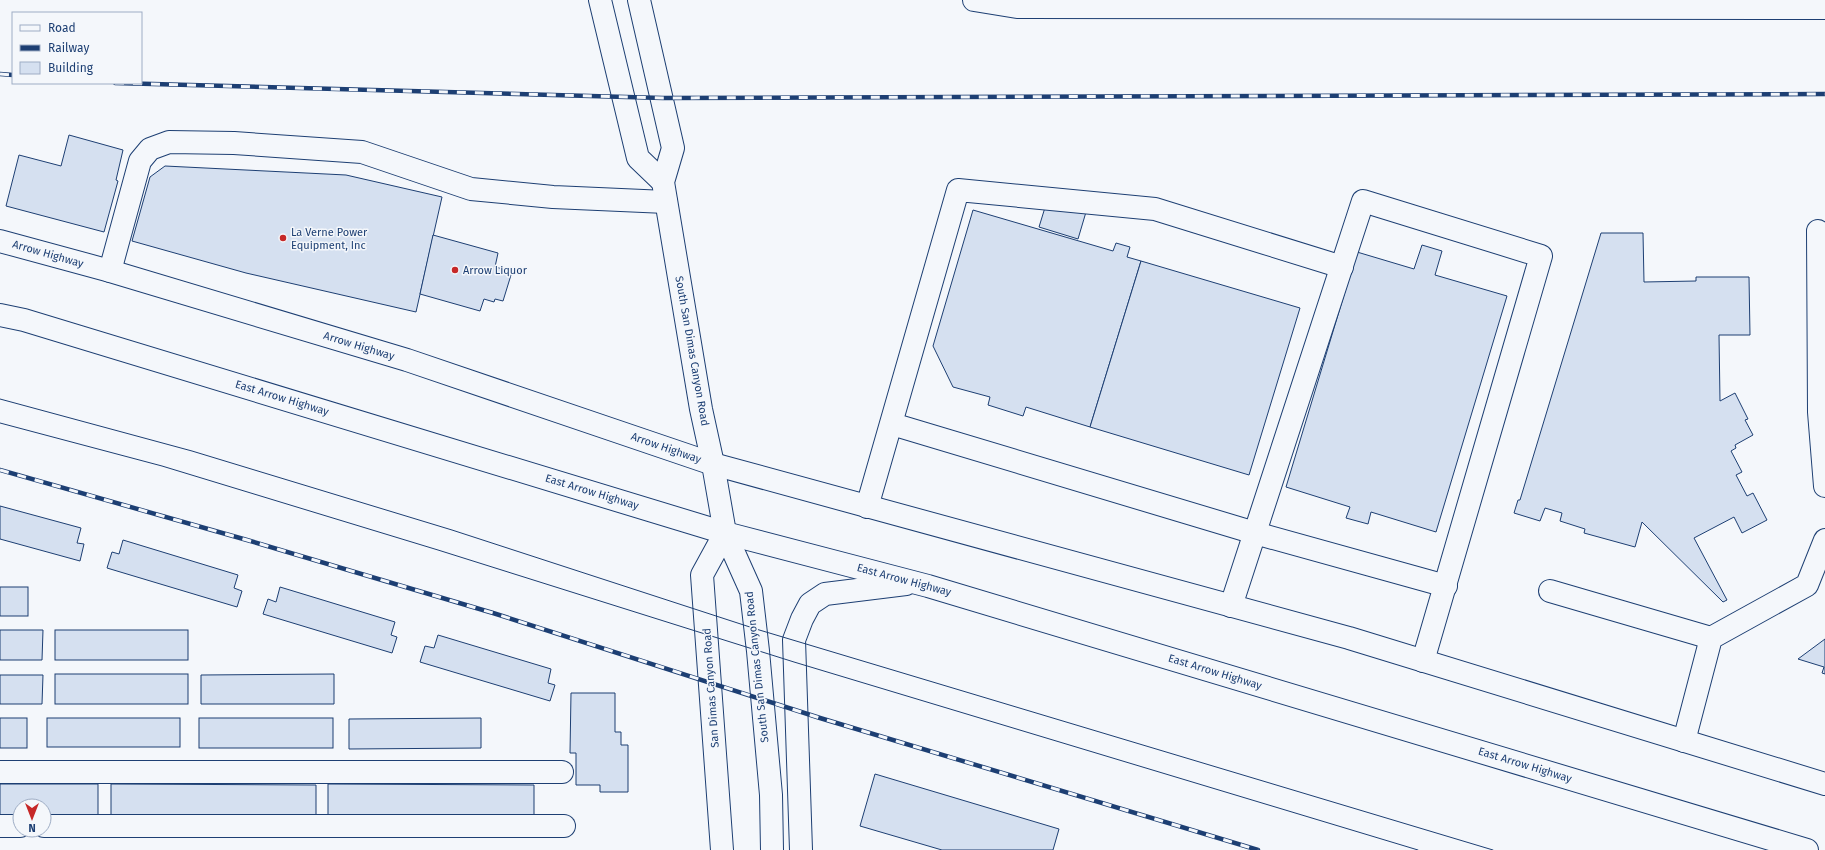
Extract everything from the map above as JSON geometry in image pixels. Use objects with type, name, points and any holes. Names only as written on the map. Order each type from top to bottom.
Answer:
[{"type":"main road","points":[[600,0],[638,158],[664,192]]},
{"type":"main road","name":"South San Dimas Canyon Road","points":[[639,0],[673,148],[664,192],[701,409],[713,464],[725,533],[751,590],[771,795],[772,850]]},
{"type":"main road","points":[[974,0],[1016,7],[1825,8]]},
{"type":"main road","points":[[110,272],[140,161],[150,149],[169,142],[234,143],[362,152],[471,188],[553,197],[664,192]]},
{"type":"main road","points":[[868,506],[958,190],[1155,209],[1342,267]]},
{"type":"main road","points":[[1231,606],[1363,201],[1541,256],[1423,661]]},
{"type":"main road","points":[[1818,231],[1819,412],[1825,486]]},
{"type":"main road","name":"Arrow Highway","points":[[0,241],[407,360],[713,464]]},
{"type":"main road","name":"East Arrow Highway","points":[[0,315],[39,325],[725,533],[917,583],[1807,850]]},
{"type":"main road","points":[[892,424],[1255,533],[1446,586]]},
{"type":"main road","points":[[713,464],[1349,638],[1825,784]]},
{"type":"main road","name":"San Dimas Canyon Road","points":[[722,850],[702,575],[725,533]]},
{"type":"main road","points":[[1550,591],[1711,638],[1807,585],[1825,540]]},
{"type":"main road","points":[[801,850],[794,640],[802,619],[810,604],[825,594],[917,583]]},
{"type":"main road","points":[[1684,741],[1711,638]]},
{"type":"main road","points":[[0,772],[562,772]]},
{"type":"main road","points":[[0,826],[12,826]]},
{"type":"main road","points":[[52,826],[564,826]]},
{"type":"building","points":[[69,135],[123,150],[116,180],[118,181],[104,232],[6,206],[19,155],[61,166]]},
{"type":"building","name":"La Verne Power Equipment, Inc","points":[[165,166],[346,175],[442,197],[416,312],[246,273],[132,241],[150,177]]},
{"type":"building","points":[[1047,201],[1086,212],[1078,239],[1039,227]]},
{"type":"building","points":[[973,210],[1113,251],[1116,243],[1130,247],[1127,257],[1141,261],[1090,427],[1026,407],[1023,416],[988,405],[990,397],[953,387],[933,346]]},
{"type":"building","points":[[1601,233],[1643,233],[1644,282],[1696,281],[1696,277],[1749,277],[1750,335],[1719,335],[1720,401],[1735,393],[1748,419],[1745,420],[1753,435],[1735,445],[1736,448],[1731,451],[1742,472],[1736,475],[1747,496],[1753,493],[1767,520],[1742,533],[1734,517],[1694,538],[1727,600],[1723,602],[1642,522],[1635,547],[1584,533],[1585,529],[1560,521],[1562,513],[1545,508],[1540,521],[1514,513],[1518,500],[1520,500]]},
{"type":"building","points":[[433,235],[498,253],[495,267],[503,269],[502,272],[511,275],[503,301],[495,299],[494,302],[484,299],[480,311],[420,294]]},
{"type":"building","points":[[1422,245],[1442,251],[1435,275],[1507,296],[1436,532],[1371,512],[1368,524],[1346,518],[1350,507],[1286,487],[1357,252],[1414,269]]},
{"type":"building","points":[[1141,261],[1300,308],[1249,475],[1090,427]]},
{"type":"building","points":[[0,506],[81,528],[77,543],[84,544],[80,561],[0,539]]},
{"type":"building","points":[[123,540],[238,575],[234,588],[242,591],[237,607],[107,568],[112,552],[119,554]]},
{"type":"building","points":[[0,587],[28,587],[28,616],[0,616]]},
{"type":"building","points":[[280,587],[395,622],[391,635],[397,637],[392,653],[263,614],[268,599],[276,602]]},
{"type":"building","points":[[0,630],[43,630],[42,660],[0,660]]},
{"type":"building","points":[[55,630],[188,630],[188,660],[55,660]]},
{"type":"building","points":[[438,635],[551,669],[548,683],[555,685],[550,701],[420,662],[425,646],[434,648]]},
{"type":"building","points":[[1825,639],[1825,674],[1822,673],[1824,667],[1798,659]]},
{"type":"building","points":[[55,674],[188,674],[188,704],[55,704]]},
{"type":"building","points":[[334,674],[334,704],[201,704],[201,675]]},
{"type":"building","points":[[0,675],[43,675],[42,704],[0,704]]},
{"type":"building","points":[[571,693],[615,693],[615,732],[621,732],[621,745],[628,745],[628,792],[600,792],[600,785],[576,785],[576,753],[570,753]]},
{"type":"building","points":[[0,718],[27,718],[27,748],[0,748]]},
{"type":"building","points":[[47,718],[180,718],[180,747],[47,747]]},
{"type":"building","points":[[199,718],[333,718],[333,748],[199,748]]},
{"type":"building","points":[[481,718],[481,748],[349,749],[349,719]]},
{"type":"building","points":[[875,774],[1059,829],[1053,850],[942,850],[860,826]]},
{"type":"building","points":[[0,784],[98,784],[98,821],[52,821],[52,798],[12,798],[12,821],[0,821]]},
{"type":"building","points":[[111,784],[316,785],[316,822],[111,821]]},
{"type":"building","points":[[328,784],[534,785],[534,822],[328,821]]},
{"type":"tram line","points":[[0,399],[192,451],[452,530],[756,629],[1493,850]]},
{"type":"tram line","points":[[0,423],[162,466],[438,550],[794,662],[1418,850]]},
{"type":"railway","points":[[0,74],[12,75]]},
{"type":"railway","points":[[142,84],[663,98],[1825,94]]},
{"type":"railway","points":[[0,470],[247,540],[493,613],[820,718],[1258,850]]},
{"type":"place","name":"La Verne Power Equipment, Inc","points":[[283,238]]},
{"type":"place","name":"Arrow Liquor","points":[[455,270]]}]
